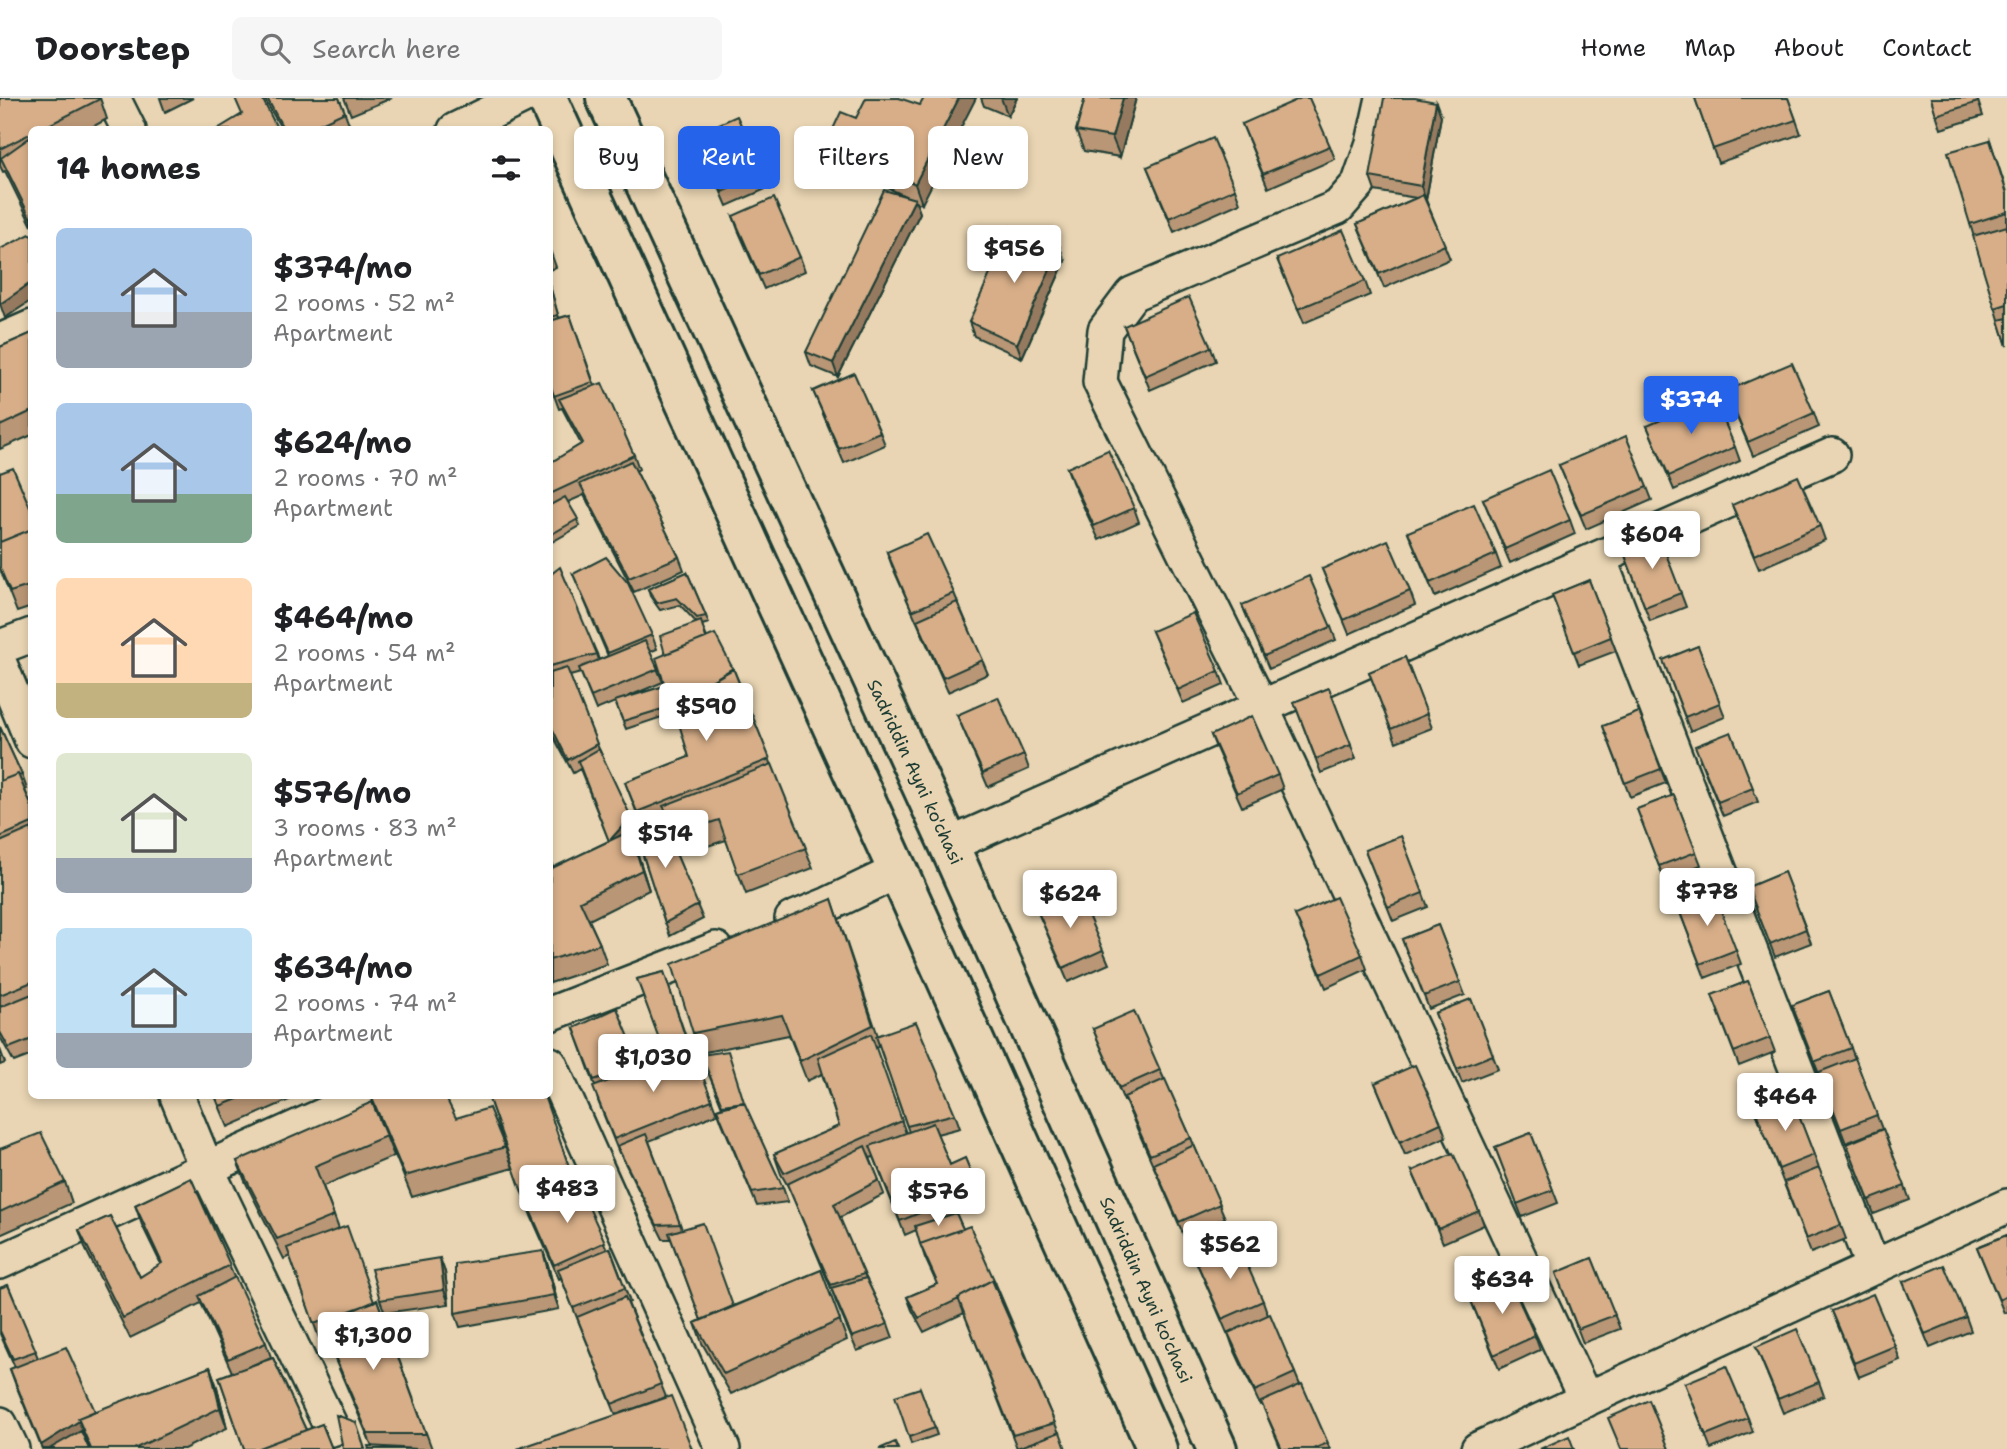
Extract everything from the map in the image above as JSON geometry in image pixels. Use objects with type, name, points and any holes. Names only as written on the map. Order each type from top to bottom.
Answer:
[{"type":"main road","points":[[547,98],[1157,1449]]},
{"type":"main road","name":"Sadriddin Ayni ko'chasi","points":[[606,98],[948,845],[1217,1449]]},
{"type":"main road","points":[[898,871],[948,845]]},
{"type":"street","points":[[113,98],[127,126]]},
{"type":"street","points":[[463,126],[521,98]]},
{"type":"street","points":[[1383,98],[1373,143],[1359,183],[1338,207],[1132,294],[1105,330],[1100,382],[1262,708],[1586,1400]]},
{"type":"street","points":[[0,341],[28,329]]},
{"type":"street","points":[[948,845],[1832,455]]},
{"type":"street","points":[[1599,558],[1873,1268]]},
{"type":"street","points":[[0,647],[28,636]]},
{"type":"street","points":[[0,664],[28,731]]},
{"type":"street","points":[[553,1013],[830,904],[898,871]]},
{"type":"street","points":[[553,1071],[723,1449]]},
{"type":"street","points":[[178,1099],[206,1167],[332,1429]]},
{"type":"street","points":[[0,1262],[359,1099]]},
{"type":"street","points":[[1478,1449],[2007,1206]]},
{"type":"street","points":[[0,1424],[12,1449]]},
{"type":"building","points":[[0,98],[100,98],[47,126],[28,126],[28,135],[0,149]]},
{"type":"building","points":[[235,98],[262,98],[276,126],[222,126],[242,114]]},
{"type":"building","points":[[267,98],[339,98],[345,112],[315,126],[282,126]]},
{"type":"building","points":[[866,98],[899,98],[920,105],[924,98],[959,98],[945,126],[928,126],[928,159],[915,184],[914,126],[834,126],[841,112],[856,118]]},
{"type":"building","points":[[1085,98],[1123,98],[1112,137],[1076,131]]},
{"type":"building","points":[[1301,98],[1309,98],[1330,146],[1263,174],[1242,124]]},
{"type":"building","points":[[1384,98],[1415,98],[1436,102],[1421,186],[1370,177]]},
{"type":"building","points":[[1695,98],[1788,98],[1796,120],[1713,149]]},
{"type":"building","points":[[1931,98],[1977,98],[1978,102],[1936,115]]},
{"type":"building","points":[[737,116],[741,126],[714,126]]},
{"type":"building","points":[[1213,138],[1235,189],[1169,218],[1147,167]]},
{"type":"building","points":[[28,139],[28,213],[1,158]]},
{"type":"building","points":[[1990,140],[2007,194],[2007,212],[1970,224],[1948,152]]},
{"type":"building","points":[[884,190],[915,199],[833,363],[806,352]]},
{"type":"building","points":[[1423,195],[1445,245],[1379,274],[1357,224]]},
{"type":"building","points":[[774,198],[800,257],[759,275],[733,216]]},
{"type":"building","points":[[1011,226],[1060,247],[1017,344],[969,322]]},
{"type":"building","points":[[2007,226],[2007,304],[1995,308],[1973,236]]},
{"type":"building","points":[[1343,230],[1365,281],[1298,309],[1277,259]]},
{"type":"building","points":[[28,235],[28,285],[0,304],[0,249]]},
{"type":"building","points":[[553,297],[558,315],[553,316]]},
{"type":"building","points":[[1189,297],[1211,347],[1145,376],[1124,326]]},
{"type":"building","points":[[570,315],[593,382],[554,396],[553,393],[553,320]]},
{"type":"building","points":[[2007,318],[2007,346],[1999,320]]},
{"type":"building","points":[[28,335],[28,413],[0,426],[0,347]]},
{"type":"building","points":[[1792,363],[1814,413],[1748,442],[1726,391]]},
{"type":"building","points":[[854,373],[880,432],[839,449],[813,391]]},
{"type":"building","points":[[602,383],[634,455],[553,493],[553,461],[583,443],[559,399]]},
{"type":"building","points":[[1714,397],[1735,447],[1669,476],[1647,426]]},
{"type":"building","points":[[1626,436],[1647,487],[1581,515],[1559,465]]},
{"type":"building","points":[[1108,450],[1134,508],[1094,526],[1067,468]]},
{"type":"building","points":[[631,461],[679,557],[629,578],[580,484]]},
{"type":"building","points":[[13,468],[28,503],[28,531],[0,542],[0,473]]},
{"type":"building","points":[[1549,470],[1570,520],[1505,549],[1483,499]]},
{"type":"building","points":[[1798,476],[1820,526],[1754,555],[1732,505]]},
{"type":"building","points":[[565,497],[578,519],[553,533],[553,503]]},
{"type":"building","points":[[1474,504],[1496,554],[1430,583],[1408,532]]},
{"type":"building","points":[[28,531],[28,586],[10,592],[0,568],[0,542]]},
{"type":"building","points":[[927,534],[954,593],[912,611],[887,552]]},
{"type":"building","points":[[1659,536],[1681,593],[1645,607],[1623,550]]},
{"type":"building","points":[[1388,540],[1410,591],[1344,620],[1322,569]]},
{"type":"building","points":[[606,557],[628,583],[652,635],[608,653],[573,574]]},
{"type":"building","points":[[560,567],[597,654],[553,665],[553,573]]},
{"type":"building","points":[[687,572],[706,616],[697,618],[677,598],[657,603],[648,589]]},
{"type":"building","points":[[1309,576],[1331,627],[1264,656],[1242,605]]},
{"type":"building","points":[[1589,580],[1611,637],[1574,652],[1552,595]]},
{"type":"building","points":[[957,602],[983,660],[943,678],[917,620]]},
{"type":"building","points":[[1193,613],[1219,671],[1178,690],[1152,631]]},
{"type":"building","points":[[701,621],[706,638],[665,654],[660,636]]},
{"type":"building","points":[[715,634],[733,669],[671,704],[656,658]]},
{"type":"building","points":[[645,641],[658,669],[591,697],[579,668]]},
{"type":"building","points":[[1698,646],[1720,703],[1685,717],[1663,660]]},
{"type":"building","points":[[1405,657],[1427,714],[1391,729],[1369,672]]},
{"type":"building","points":[[567,668],[597,744],[568,760],[553,730],[553,672]]},
{"type":"building","points":[[733,668],[770,759],[637,812],[625,782],[689,757],[673,704]]},
{"type":"building","points":[[661,687],[669,707],[623,721],[615,701]]},
{"type":"building","points":[[1329,688],[1351,745],[1316,759],[1294,702]]},
{"type":"building","points":[[998,697],[1024,755],[983,773],[957,715]]},
{"type":"building","points":[[1639,712],[1661,769],[1625,783],[1603,726]]},
{"type":"building","points":[[1252,716],[1278,775],[1237,793],[1211,735]]},
{"type":"building","points":[[0,727],[22,775],[0,781]]},
{"type":"building","points":[[1731,732],[1753,788],[1718,802],[1695,746]]},
{"type":"building","points":[[599,749],[631,817],[609,841],[578,761]]},
{"type":"building","points":[[772,764],[806,848],[738,874],[719,820],[679,833],[663,806]]},
{"type":"building","points":[[18,774],[28,798],[28,825],[0,837],[0,781]]},
{"type":"building","points":[[1674,795],[1696,852],[1659,866],[1637,809]]},
{"type":"building","points":[[660,816],[698,905],[665,923],[634,827]]},
{"type":"building","points":[[28,830],[28,984],[0,995],[0,842]]},
{"type":"building","points":[[630,831],[642,870],[580,901],[600,944],[553,959],[553,868]]},
{"type":"building","points":[[1401,836],[1423,893],[1388,907],[1365,850]]},
{"type":"building","points":[[1784,872],[1806,929],[1770,944],[1748,887]]},
{"type":"building","points":[[1078,892],[1103,950],[1063,968],[1037,910]]},
{"type":"building","points":[[1714,893],[1736,950],[1700,964],[1678,907]]},
{"type":"building","points":[[1336,897],[1362,955],[1321,974],[1295,915]]},
{"type":"building","points":[[832,899],[873,1025],[800,1061],[782,1015],[693,1033],[672,964]]},
{"type":"building","points":[[1438,925],[1460,982],[1424,996],[1402,939]]},
{"type":"building","points":[[664,972],[688,1045],[664,1052],[637,979]]},
{"type":"building","points":[[1748,981],[1770,1038],[1734,1052],[1712,995]]},
{"type":"building","points":[[1829,991],[1851,1048],[1814,1062],[1792,1005]]},
{"type":"building","points":[[28,996],[28,1041],[9,1048],[0,1032],[0,1007]]},
{"type":"building","points":[[1471,999],[1493,1055],[1457,1069],[1435,1013]]},
{"type":"building","points":[[617,1008],[640,1064],[594,1080],[574,1028]]},
{"type":"building","points":[[1134,1011],[1160,1070],[1119,1088],[1093,1029]]},
{"type":"building","points":[[916,1022],[955,1114],[907,1126],[876,1036]]},
{"type":"building","points":[[871,1034],[902,1121],[784,1173],[774,1154],[839,1126],[818,1058]]},
{"type":"building","points":[[692,1049],[712,1100],[614,1139],[593,1087]]},
{"type":"building","points":[[728,1051],[744,1102],[722,1105],[701,1055]]},
{"type":"building","points":[[1855,1058],[1877,1115],[1841,1129],[1819,1072]]},
{"type":"building","points":[[1415,1065],[1441,1123],[1400,1142],[1375,1083]]},
{"type":"building","points":[[1165,1079],[1191,1138],[1150,1155],[1124,1097]]},
{"type":"building","points":[[1792,1098],[1814,1155],[1779,1169],[1756,1112]]},
{"type":"building","points":[[217,1099],[238,1099],[220,1106]]},
{"type":"building","points":[[372,1099],[446,1099],[456,1118],[489,1108],[505,1147],[405,1176]]},
{"type":"building","points":[[489,1099],[545,1099],[573,1178],[523,1195]]},
{"type":"building","points":[[372,1102],[386,1136],[315,1166],[334,1216],[277,1239],[237,1161]]},
{"type":"building","points":[[744,1102],[783,1188],[752,1193],[717,1109]]},
{"type":"building","points":[[933,1123],[950,1165],[965,1158],[978,1189],[900,1221],[870,1146]]},
{"type":"building","points":[[1883,1129],[1905,1186],[1869,1200],[1847,1144]]},
{"type":"building","points":[[41,1133],[65,1182],[0,1212],[0,1149]]},
{"type":"building","points":[[1531,1133],[1553,1190],[1517,1204],[1495,1147]]},
{"type":"building","points":[[646,1134],[680,1224],[657,1225],[617,1146]]},
{"type":"building","points":[[1194,1145],[1220,1204],[1179,1222],[1153,1164]]},
{"type":"building","points":[[865,1146],[879,1180],[834,1204],[864,1274],[831,1285],[787,1184]]},
{"type":"building","points":[[1453,1153],[1479,1211],[1438,1229],[1412,1171]]},
{"type":"building","points":[[1819,1168],[1841,1225],[1806,1239],[1784,1182]]},
{"type":"building","points":[[191,1178],[230,1265],[123,1318],[79,1230],[110,1216],[140,1277],[162,1263],[135,1205]]},
{"type":"building","points":[[579,1186],[605,1242],[554,1265],[529,1208]]},
{"type":"building","points":[[956,1213],[963,1229],[920,1244],[915,1226]]},
{"type":"building","points":[[703,1223],[733,1306],[701,1320],[669,1233]]},
{"type":"building","points":[[347,1226],[374,1302],[314,1324],[287,1248]]},
{"type":"building","points":[[970,1226],[995,1282],[992,1280],[919,1318],[907,1297],[938,1284],[920,1244]]},
{"type":"building","points":[[2007,1235],[2007,1296],[1999,1300],[1977,1247]]},
{"type":"building","points":[[1237,1242],[1263,1301],[1222,1319],[1196,1261]]},
{"type":"building","points":[[610,1248],[625,1288],[573,1308],[558,1269]]},
{"type":"building","points":[[543,1251],[554,1295],[455,1313],[455,1264]]},
{"type":"building","points":[[440,1258],[444,1290],[380,1300],[371,1269]]},
{"type":"building","points":[[1592,1258],[1615,1315],[1578,1329],[1556,1273]]},
{"type":"building","points":[[1944,1265],[1966,1317],[1925,1334],[1903,1282]]},
{"type":"building","points":[[821,1270],[840,1320],[724,1374],[695,1323]]},
{"type":"building","points":[[235,1277],[266,1343],[228,1359],[199,1296]]},
{"type":"building","points":[[866,1278],[888,1324],[852,1337],[831,1288]]},
{"type":"building","points":[[1509,1278],[1535,1336],[1494,1355],[1469,1296]]},
{"type":"building","points":[[992,1280],[1055,1423],[1013,1435],[958,1298]]},
{"type":"building","points":[[8,1285],[36,1351],[13,1359],[0,1331],[0,1288]]},
{"type":"building","points":[[1873,1294],[1895,1346],[1854,1363],[1832,1311]]},
{"type":"building","points":[[625,1297],[661,1384],[612,1404],[577,1317]]},
{"type":"building","points":[[377,1300],[426,1434],[368,1434],[321,1324]]},
{"type":"building","points":[[1270,1314],[1295,1373],[1255,1391],[1228,1333]]},
{"type":"building","points":[[1797,1329],[1819,1382],[1778,1399],[1756,1347]]},
{"type":"building","points":[[66,1347],[95,1411],[78,1418],[79,1421],[41,1445],[10,1369]]},
{"type":"building","points":[[273,1358],[306,1430],[256,1449],[244,1449],[219,1377]]},
{"type":"building","points":[[1726,1366],[1748,1418],[1706,1435],[1685,1383]]},
{"type":"building","points":[[210,1367],[220,1408],[134,1449],[91,1449],[78,1418]]},
{"type":"building","points":[[1302,1384],[1328,1443],[1313,1449],[1282,1449],[1261,1402]]},
{"type":"building","points":[[920,1388],[935,1428],[909,1437],[895,1396]]},
{"type":"building","points":[[671,1396],[692,1449],[517,1449]]},
{"type":"building","points":[[1649,1400],[1669,1449],[1621,1449],[1608,1418]]},
{"type":"building","points":[[336,1415],[356,1422],[365,1449],[343,1449]]},
{"type":"building","points":[[322,1424],[332,1449],[256,1449]]},
{"type":"building","points":[[81,1431],[89,1449],[51,1448]]},
{"type":"building","points":[[1060,1432],[1066,1449],[1015,1449]]},
{"type":"building","points":[[1569,1436],[1574,1449],[1540,1449]]},
{"type":"building","points":[[895,1442],[898,1449],[879,1449]]},
{"type":"building","points":[[368,1446],[418,1449],[369,1449]]}]
